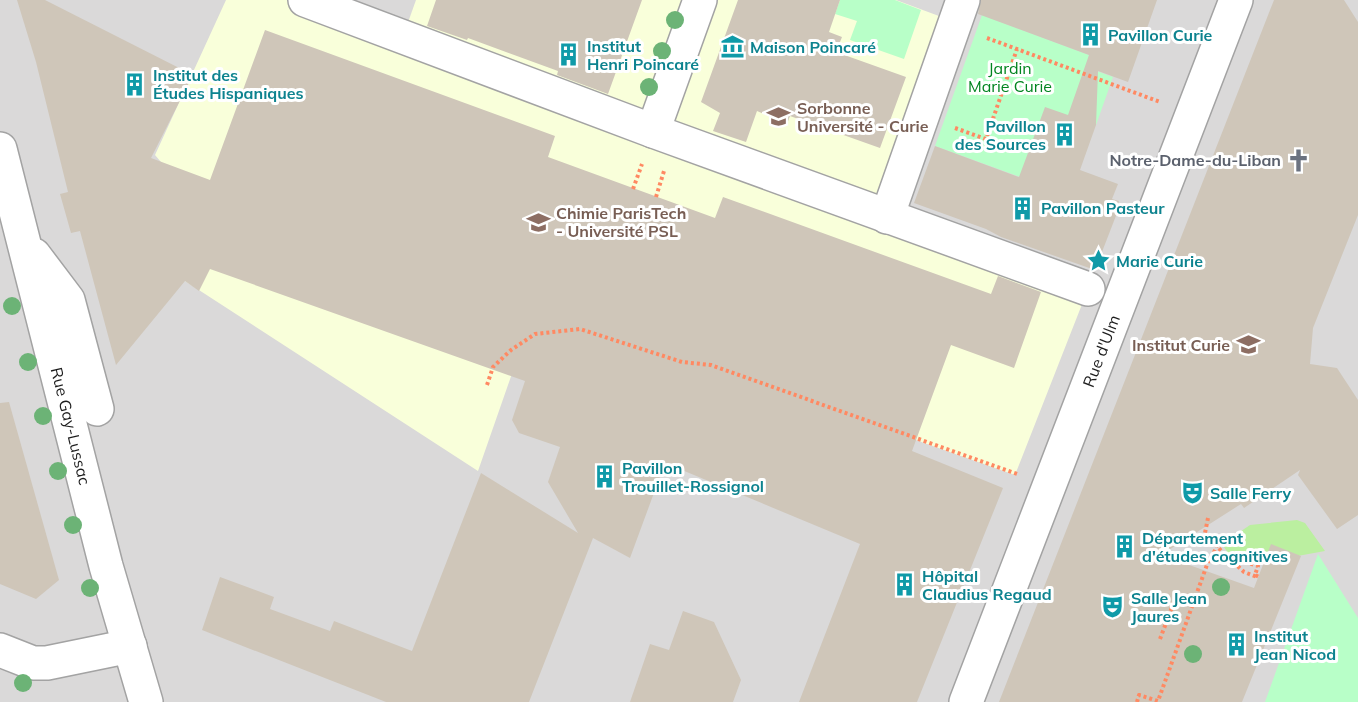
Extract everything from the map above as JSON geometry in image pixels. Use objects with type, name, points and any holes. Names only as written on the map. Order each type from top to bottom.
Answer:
[{"type":"street","points":[[305,0],[653,131],[1088,289]]},
{"type":"street","points":[[653,131],[700,0]]},
{"type":"street","name":"Rue d'Ulm","points":[[966,702],[1236,0]]},
{"type":"street","points":[[887,217],[959,13]]},
{"type":"street","name":"Rue Gay-Lussac","points":[[0,149],[106,566],[146,702]]},
{"type":"street","points":[[24,242],[68,300],[97,409]]},
{"type":"street","points":[[0,650],[33,663],[47,663],[130,646]]},
{"type":"path","points":[[959,13],[1017,49],[1161,103]]},
{"type":"path","points":[[954,128],[986,139],[1017,49]]},
{"type":"path","points":[[633,189],[640,167]]},
{"type":"path","points":[[488,385],[493,367],[511,350],[535,334],[580,328],[682,362],[711,365],[1023,476]]},
{"type":"path","points":[[1208,518],[1205,532],[1217,547],[1226,556],[1244,572],[1259,577],[1255,575],[1258,566],[1226,556]]},
{"type":"path","points":[[1137,702],[1138,695],[1158,701],[1208,562],[1217,547]]},
{"type":"path","points":[[1160,639],[1177,594]]},
{"type":"shaded area","points":[[0,0],[1358,0],[1358,702],[0,702]]},
{"type":"shaded area","name":"Chimie ParisTech - Université PSL","points":[[226,0],[295,0],[1088,289],[1015,475],[706,366],[531,319],[478,471],[185,281],[161,162],[155,155]]},
{"type":"shaded area","name":"Sorbonne Université - Curie","points":[[416,0],[896,0],[947,19],[883,206],[406,28]]},
{"type":"green space","points":[[840,0],[895,0],[921,10],[904,59],[850,40],[857,21],[835,14]]},
{"type":"green space","name":"Jardin Marie Curie","points":[[982,15],[1089,55],[1086,67],[1113,77],[1096,125],[1020,177],[935,146]]},
{"type":"green space","points":[[1297,520],[1305,523],[1325,551],[1264,562],[1250,556],[1228,553],[1222,544],[1250,525]]},
{"type":"green space","points":[[1318,554],[1358,618],[1358,702],[1265,702]]},
{"type":"building","points":[[17,0],[45,0],[193,75],[151,158],[210,180],[265,30],[555,136],[548,157],[715,218],[723,197],[991,294],[998,276],[1041,292],[1014,368],[951,345],[912,451],[1003,488],[917,702],[799,702],[860,544],[665,463],[630,558],[593,538],[529,702],[386,702],[202,630],[220,577],[274,597],[270,609],[330,631],[334,621],[412,651],[481,473],[578,533],[548,482],[560,447],[519,433],[512,420],[525,381],[210,269],[199,291],[185,281],[116,365],[80,231],[71,233],[60,194],[68,192],[36,62]]},
{"type":"building","name":"Institut Henri Poincaré","points":[[436,0],[642,0],[608,94],[557,75],[558,71],[468,38],[467,40],[427,26]]},
{"type":"building","name":"Institut Henri Poincaré","points":[[738,0],[840,0],[829,32],[842,37],[836,52],[906,77],[880,148],[790,116],[787,124],[757,111],[746,142],[713,131],[720,113],[701,102]]},
{"type":"building","points":[[981,0],[1157,0],[1128,82],[1098,71],[1096,125],[1080,170],[1118,184],[1112,199],[1119,201],[1117,208],[1119,208],[1095,270],[914,203],[935,146],[1019,177],[1045,107],[1068,115],[1089,55],[978,14]]},
{"type":"building","points":[[1274,0],[1344,0],[1358,22],[1358,215],[1313,328],[1310,364],[1337,368],[1358,400],[1358,515],[1337,529],[1298,475],[1300,470],[1244,508],[1241,504],[1161,555],[1254,588],[1271,544],[1301,556],[1242,702],[999,702]]},
{"type":"building","points":[[9,402],[59,580],[36,599],[0,584],[0,403]]},
{"type":"building","points":[[683,611],[714,622],[741,680],[733,702],[630,702],[650,644],[669,650]]},
{"type":"place","name":"Pavillon Curie","points":[[1090,35]]},
{"type":"place","name":"Maison Poincaré","points":[[732,47]]},
{"type":"place","name":"Institut Henri Poincaré","points":[[569,55]]},
{"type":"place","name":"Institut des Études Hispaniques","points":[[135,84]]},
{"type":"place","name":"Sorbonne Université - Curie","points":[[779,117]]},
{"type":"place","name":"Pavillon des Sources","points":[[1064,135]]},
{"type":"place","name":"Notre-Dame-du-Liban","points":[[1299,160]]},
{"type":"place","name":"Pavillon Pasteur","points":[[1023,208]]},
{"type":"place","name":"Chimie ParisTech - Université PSL","points":[[538,222]]},
{"type":"place","name":"Marie Curie","points":[[1098,261]]},
{"type":"place","name":"Institut Curie","points":[[1248,345]]},
{"type":"place","name":"Pavillon Trouillet-Rossignol","points":[[604,477]]},
{"type":"place","name":"Salle Ferry","points":[[1192,493]]},
{"type":"place","name":"Département d'études cognitives","points":[[1124,547]]},
{"type":"place","name":"Hôpital Claudius Regaud","points":[[904,585]]},
{"type":"place","name":"Salle Jean Jaures","points":[[1113,607]]},
{"type":"place","name":"Institut Jean Nicod","points":[[1236,645]]}]
